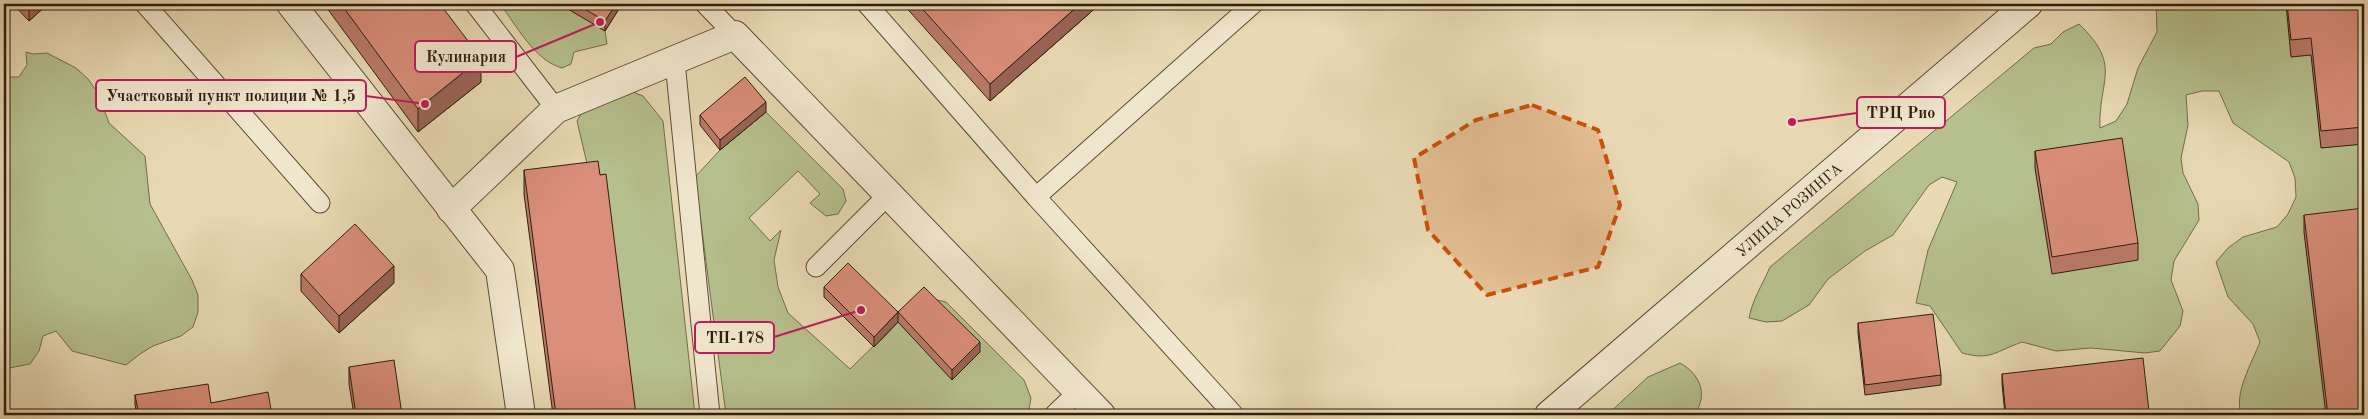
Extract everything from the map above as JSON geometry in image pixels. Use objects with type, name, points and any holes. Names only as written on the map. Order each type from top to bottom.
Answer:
[{"type":"street","points":[[291,4],[500,270],[521,415]]},
{"type":"street","name":"УЛИЦА РОЗИНГА","points":[[1549,415],[2028,4]]},
{"type":"street","points":[[452,209],[556,109],[674,62],[735,35],[1101,415]]},
{"type":"lane","points":[[145,4],[320,203]]},
{"type":"lane","points":[[475,4],[556,109]]},
{"type":"lane","points":[[705,4],[735,35]]},
{"type":"lane","points":[[867,4],[1036,197],[1234,415]]},
{"type":"lane","points":[[1036,197],[1254,4]]},
{"type":"lane","points":[[674,62],[710,415]]},
{"type":"lane","points":[[816,266],[889,194]]},
{"type":"lane","points":[[1054,415],[1079,391]]},
{"type":"highlighted area","points":[[1532,105],[1598,130],[1620,205],[1598,267],[1487,295],[1428,230],[1414,158],[1476,120]]},
{"type":"green space","points":[[500,4],[572,4],[569,9],[605,31],[607,44],[574,52],[571,64],[562,68],[543,58],[535,50]]},
{"type":"green space","points":[[2156,4],[2364,4],[2364,415],[2242,415],[2240,407],[2241,389],[2260,342],[2253,324],[2228,297],[2216,262],[2228,248],[2243,237],[2277,227],[2288,214],[2296,197],[2295,178],[2289,162],[2233,123],[2219,91],[2202,91],[2186,95],[2188,125],[2181,158],[2183,173],[2198,204],[2199,220],[2174,261],[2171,280],[2183,311],[2180,326],[2160,351],[2145,353],[2091,348],[2056,351],[2022,342],[1993,354],[1980,356],[1962,353],[1930,306],[1916,303],[1928,250],[1957,182],[1942,177],[1929,185],[1893,235],[1865,251],[1828,279],[1809,305],[1782,321],[1766,322],[1749,318],[1755,298],[1770,267],[2034,48],[2051,44],[2063,32],[2079,24],[2101,51],[2104,63],[2105,74],[2100,111],[2100,128],[2116,121],[2127,104],[2138,68],[2157,32]]},
{"type":"green space","points":[[26,52],[33,54],[47,53],[76,68],[88,79],[98,93],[109,123],[145,156],[150,204],[192,280],[198,295],[198,312],[193,327],[181,336],[153,346],[126,365],[72,351],[56,331],[43,336],[39,351],[30,364],[4,369],[4,77],[19,77],[27,65]]},
{"type":"green space","points":[[633,92],[643,96],[663,121],[695,415],[633,415],[592,185],[577,121],[584,109]]},
{"type":"green space","points":[[766,112],[843,189],[846,201],[838,214],[826,216],[810,203],[820,194],[798,171],[749,218],[770,241],[781,230],[774,260],[778,287],[788,313],[850,369],[898,322],[952,379],[924,297],[946,302],[1024,380],[1031,398],[1028,415],[726,415],[695,177],[720,150]]},
{"type":"green space","points":[[1680,363],[1693,373],[1700,386],[1701,400],[1694,415],[1607,415],[1648,377]]},
{"type":"building","points":[[341,4],[440,4],[481,58],[418,109]]},
{"type":"building","points":[[576,4],[616,4],[605,21]]},
{"type":"building","points":[[918,4],[1080,4],[990,84]]},
{"type":"building","points":[[2287,4],[2364,4],[2364,127],[2321,131],[2311,38],[2291,40]]},
{"type":"building","points":[[745,77],[766,102],[720,140],[700,115]]},
{"type":"building","points":[[2122,138],[2138,243],[2052,257],[2035,151]]},
{"type":"building","points":[[598,161],[600,175],[606,174],[636,415],[556,415],[524,170]]},
{"type":"building","points":[[2364,208],[2364,415],[2328,415],[2304,215]]},
{"type":"building","points":[[355,224],[394,266],[339,316],[301,274]]},
{"type":"building","points":[[848,263],[898,312],[874,337],[824,287]]},
{"type":"building","points":[[924,287],[980,342],[952,370],[898,312]]},
{"type":"building","points":[[1933,314],[1941,375],[1865,385],[1858,323]]},
{"type":"building","points":[[2143,358],[2149,411],[2110,415],[2006,415],[2002,374]]},
{"type":"building","points":[[394,360],[402,415],[356,415],[349,367]]},
{"type":"building","points":[[208,384],[211,403],[268,392],[272,415],[139,415],[135,395]]},
{"type":"place","name":"Кулинария","points":[[600,22]]},
{"type":"place","name":"Участковый пункт полиции № 1,5","points":[[425,104]]},
{"type":"place","name":"ТРЦ Рио","points":[[1792,122]]},
{"type":"place","name":"ТП-178","points":[[861,310]]}]
